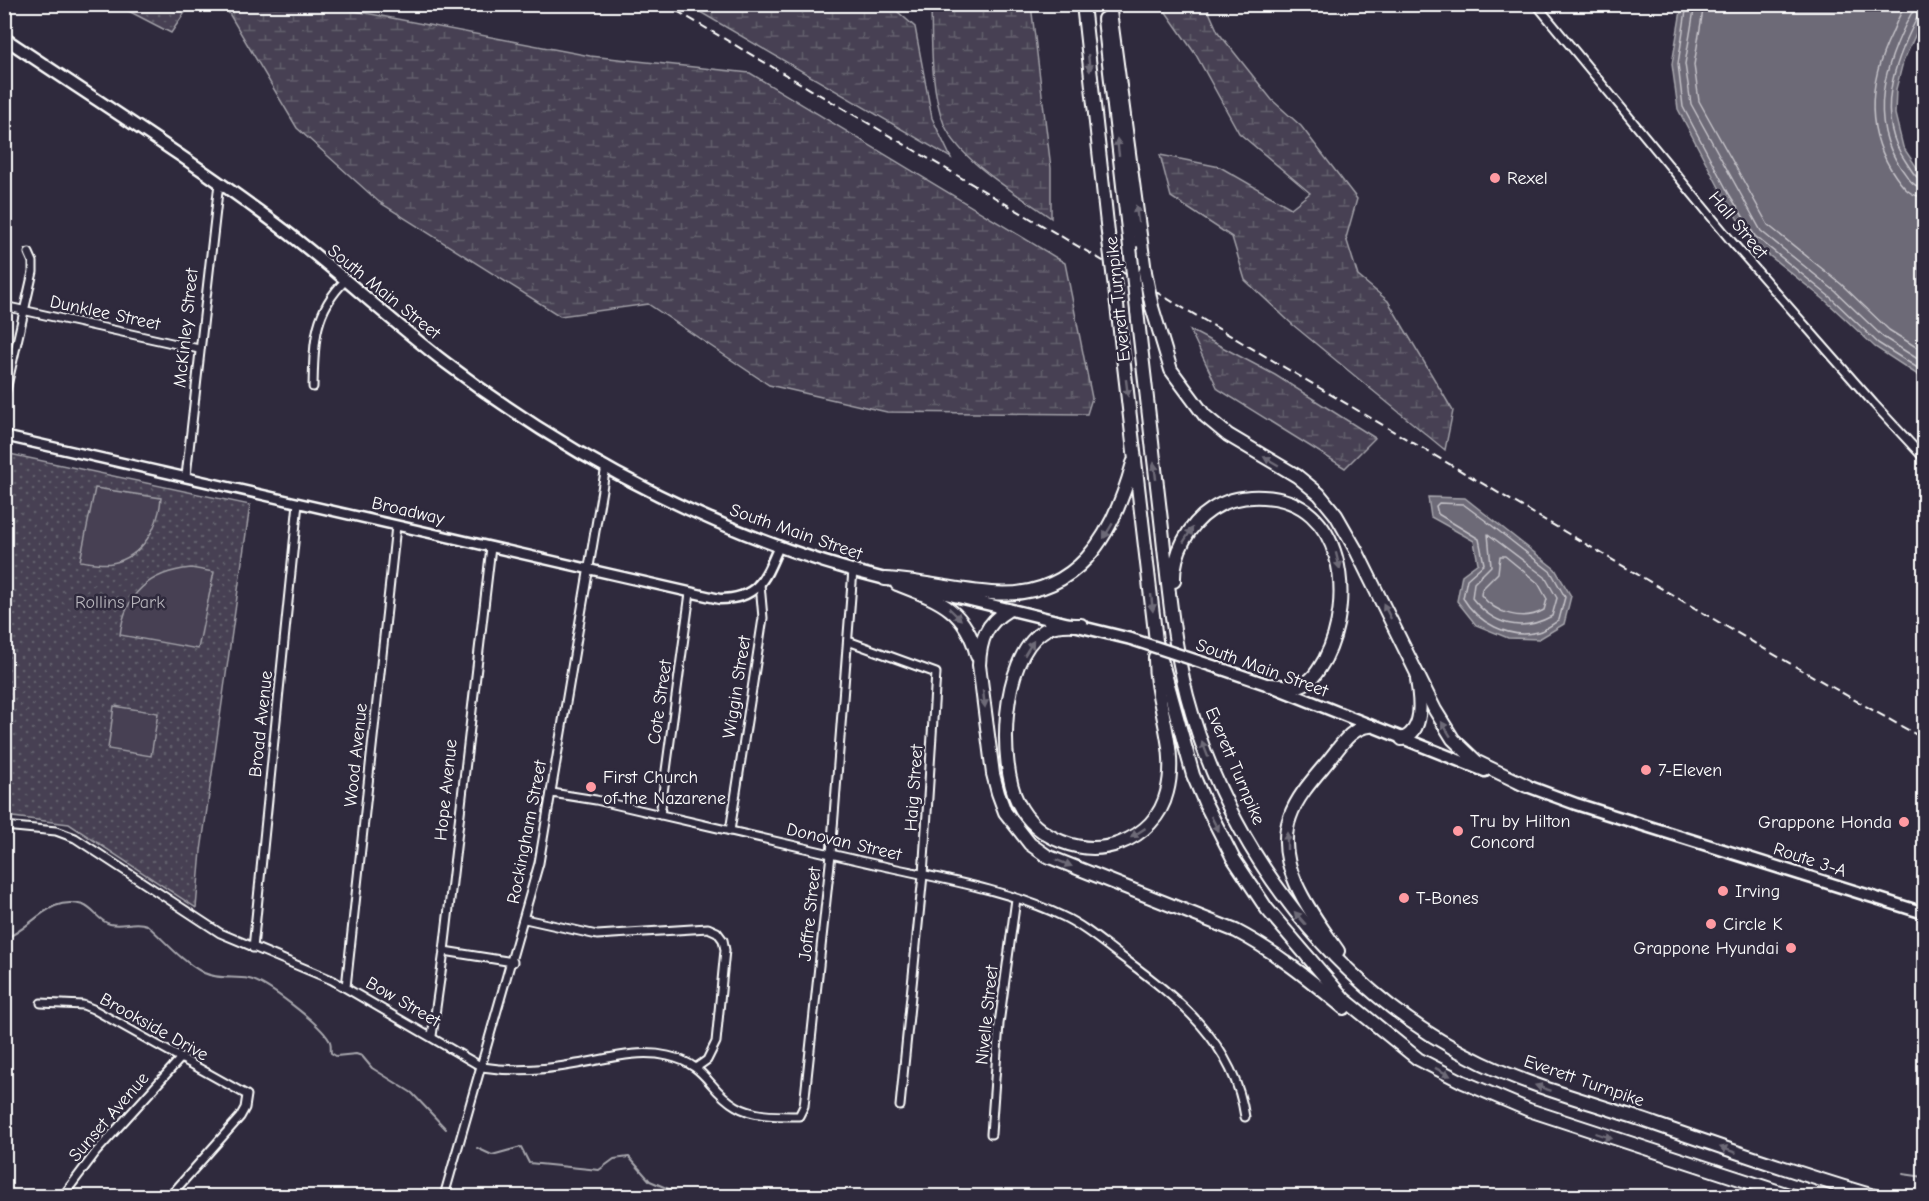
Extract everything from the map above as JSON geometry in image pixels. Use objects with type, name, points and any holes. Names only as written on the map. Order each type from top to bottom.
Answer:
[{"type":"highway","name":"Everett Turnpike","points":[[1083,4],[1156,640],[1193,775],[1233,858],[1267,909],[1344,999],[1418,1059],[1463,1082],[1529,1110],[1792,1197]]},
{"type":"highway","name":"Everett Turnpike","points":[[1102,4],[1178,653],[1187,695],[1204,749],[1228,805],[1257,859],[1314,935],[1364,982],[1404,1014],[1482,1062],[1538,1086],[1783,1169],[1874,1197]]},
{"type":"highway","points":[[1109,4],[1145,272],[1152,307],[1171,370],[1205,416],[1228,435],[1297,476],[1319,494],[1336,514],[1356,550],[1445,728],[1459,747],[1477,762],[1527,786]]},
{"type":"highway","points":[[885,579],[992,593],[1023,592],[1057,581],[1089,557],[1107,533],[1123,498],[1135,456]]},
{"type":"highway","points":[[1178,653],[1180,637],[1174,571],[1178,554],[1191,529],[1208,512],[1230,501],[1259,496],[1283,501],[1308,514],[1328,535],[1338,559],[1341,603],[1331,645],[1312,678],[1296,686],[1269,685]]},
{"type":"highway","points":[[885,579],[937,600],[958,615],[971,637],[979,665],[993,774],[998,793],[1005,812],[1030,844],[1047,856],[1214,922],[1263,945],[1297,968],[1359,1020],[1418,1059]]},
{"type":"highway","points":[[979,665],[980,647],[985,633],[995,619],[1008,610]]},
{"type":"highway","points":[[1081,625],[1048,628],[1029,646],[1015,676],[1008,702],[1006,732],[1009,772],[1022,810],[1041,829],[1062,842],[1077,847],[1099,848],[1132,838],[1154,820],[1164,802],[1169,783],[1169,754],[1156,673],[1156,640]]},
{"type":"highway","points":[[1402,739],[1414,731],[1419,713],[1418,688],[1413,664]]},
{"type":"highway","points":[[1364,982],[1331,942],[1297,885],[1290,869],[1286,844],[1289,818],[1306,789],[1351,735],[1364,726],[1370,726]]},
{"type":"highway","points":[[1783,1169],[1885,1197]]},
{"type":"main road","name":"South Main Street","points":[[4,38],[219,183],[280,227],[445,362],[494,398],[606,466],[687,509],[779,546],[854,570],[1131,639],[1269,685],[1402,739],[1527,786],[1685,838]]},
{"type":"main road","name":"Route 3-A","points":[[1685,838],[1924,913]]},
{"type":"street","name":"Hall Street","points":[[1536,4],[1732,243],[1924,458]]},
{"type":"street","name":"McKinley Street","points":[[186,476],[219,183]]},
{"type":"street","points":[[4,399],[33,272],[33,262],[29,253]]},
{"type":"street","points":[[313,387],[320,316],[335,290],[345,281]]},
{"type":"street","name":"Dunklee Street","points":[[4,306],[199,349]]},
{"type":"street","name":"Broadway","points":[[4,436],[690,593],[731,599],[752,593],[760,584]]},
{"type":"street","name":"Rockingham Street","points":[[444,1197],[525,919],[552,793],[606,466]]},
{"type":"street","name":"Broad Avenue","points":[[253,948],[298,503]]},
{"type":"street","name":"Wood Avenue","points":[[346,987],[396,526]]},
{"type":"street","points":[[760,584],[779,546]]},
{"type":"street","name":"Hope Avenue","points":[[432,1036],[444,951],[490,547]]},
{"type":"street","name":"Joffre Street","points":[[799,1116],[804,1106],[831,854],[854,570]]},
{"type":"street","name":"Wiggin Street","points":[[730,831],[763,618],[760,584]]},
{"type":"street","name":"Cote Street","points":[[660,814],[690,593]]},
{"type":"street","name":"Haig Street","points":[[848,641],[936,673],[923,875],[900,1106]]},
{"type":"street","name":"Donovan Street","points":[[552,793],[660,814],[923,875],[1016,899],[1064,916],[1117,953],[1194,1015],[1213,1038],[1230,1067],[1242,1099],[1245,1117]]},
{"type":"street","name":"Bow Street","points":[[4,826],[56,831],[75,838],[202,923],[253,948],[346,987],[482,1067],[506,1071],[537,1070],[627,1054],[668,1056],[698,1067],[738,1107],[757,1113],[799,1116]]},
{"type":"street","name":"Nivelle Street","points":[[991,1134],[999,1024],[1016,899]]},
{"type":"street","points":[[525,919],[597,935],[617,936],[698,927],[717,932],[723,940],[725,950],[716,1042],[707,1060],[698,1067]]},
{"type":"street","points":[[444,951],[513,962]]},
{"type":"street","name":"Brookside Drive","points":[[40,1003],[83,1005],[93,1009],[247,1095],[245,1108],[240,1117],[170,1197]]},
{"type":"street","name":"Sunset Avenue","points":[[63,1197],[96,1152],[180,1059]]},
{"type":"green space","points":[[117,5],[190,5],[171,33]]},
{"type":"green space","points":[[224,5],[324,5],[590,56],[750,73],[1065,263],[1092,398],[1087,414],[887,412],[769,385],[648,304],[560,316],[379,202],[297,128]]},
{"type":"green space","points":[[398,5],[454,5],[455,14]]},
{"type":"green space","points":[[688,5],[890,5],[915,27],[932,118],[951,158]]},
{"type":"green space","points":[[931,5],[1031,5],[1051,168],[1051,218],[977,165],[963,152],[944,124],[934,80]]},
{"type":"green space","points":[[1161,5],[1206,5],[1218,32],[1272,100],[1301,126],[1357,199],[1346,238],[1358,276],[1388,301],[1453,411],[1445,450],[1293,325],[1245,280],[1232,237],[1171,197],[1160,155],[1220,167],[1291,208],[1310,193],[1239,133],[1196,55]]},
{"type":"green space","points":[[1190,330],[1275,375],[1375,438],[1345,468],[1218,389]]},
{"type":"green space","name":"Rollins Park","points":[[5,453],[250,505],[201,851],[196,908],[69,824],[5,816]]},
{"type":"green space","points":[[95,488],[161,498],[157,519],[147,539],[141,547],[123,560],[100,564],[80,561]]},
{"type":"green space","points":[[191,568],[214,572],[198,649],[120,635],[127,607],[142,587],[163,574]]},
{"type":"green space","points":[[114,706],[158,713],[151,756],[108,749]]},
{"type":"water","points":[[1682,5],[1924,5],[1924,16],[1903,62],[1896,89],[1895,114],[1903,147],[1924,178],[1924,379],[1875,347],[1826,301],[1751,241],[1724,197],[1678,109],[1672,64]]},
{"type":"water","points":[[1428,497],[1465,498],[1555,569],[1571,596],[1564,624],[1539,639],[1508,638],[1476,625],[1457,601],[1462,575],[1478,563],[1474,541],[1431,517]]},
{"type":"waterway","points":[[4,939],[60,904],[83,905],[110,924],[147,925],[181,957],[204,973],[249,979],[279,995],[324,1033],[330,1041],[331,1053],[336,1056],[356,1054],[362,1056],[372,1068],[412,1093],[446,1129]]},
{"type":"waterway","points":[[477,1148],[492,1155],[521,1147],[529,1163],[599,1170],[614,1159],[629,1157],[650,1181],[685,1196]]},
{"type":"waterway","points":[[1903,1174],[1924,1177]]},
{"type":"waterway","points":[[966,1196],[974,1196]]},
{"type":"railway","points":[[665,4],[1768,651],[1924,739]]},
{"type":"place","name":"Rexel","points":[[1495,178]]},
{"type":"place","name":"7-Eleven","points":[[1646,770]]},
{"type":"place","name":"First Church of the Nazarene","points":[[591,787]]},
{"type":"place","name":"Grappone Honda","points":[[1904,822]]},
{"type":"place","name":"Tru by Hilton Concord","points":[[1458,831]]},
{"type":"place","name":"Irving","points":[[1723,891]]},
{"type":"place","name":"T-Bones","points":[[1404,898]]},
{"type":"place","name":"Circle K","points":[[1711,924]]},
{"type":"place","name":"Grappone Hyundai","points":[[1791,948]]}]
